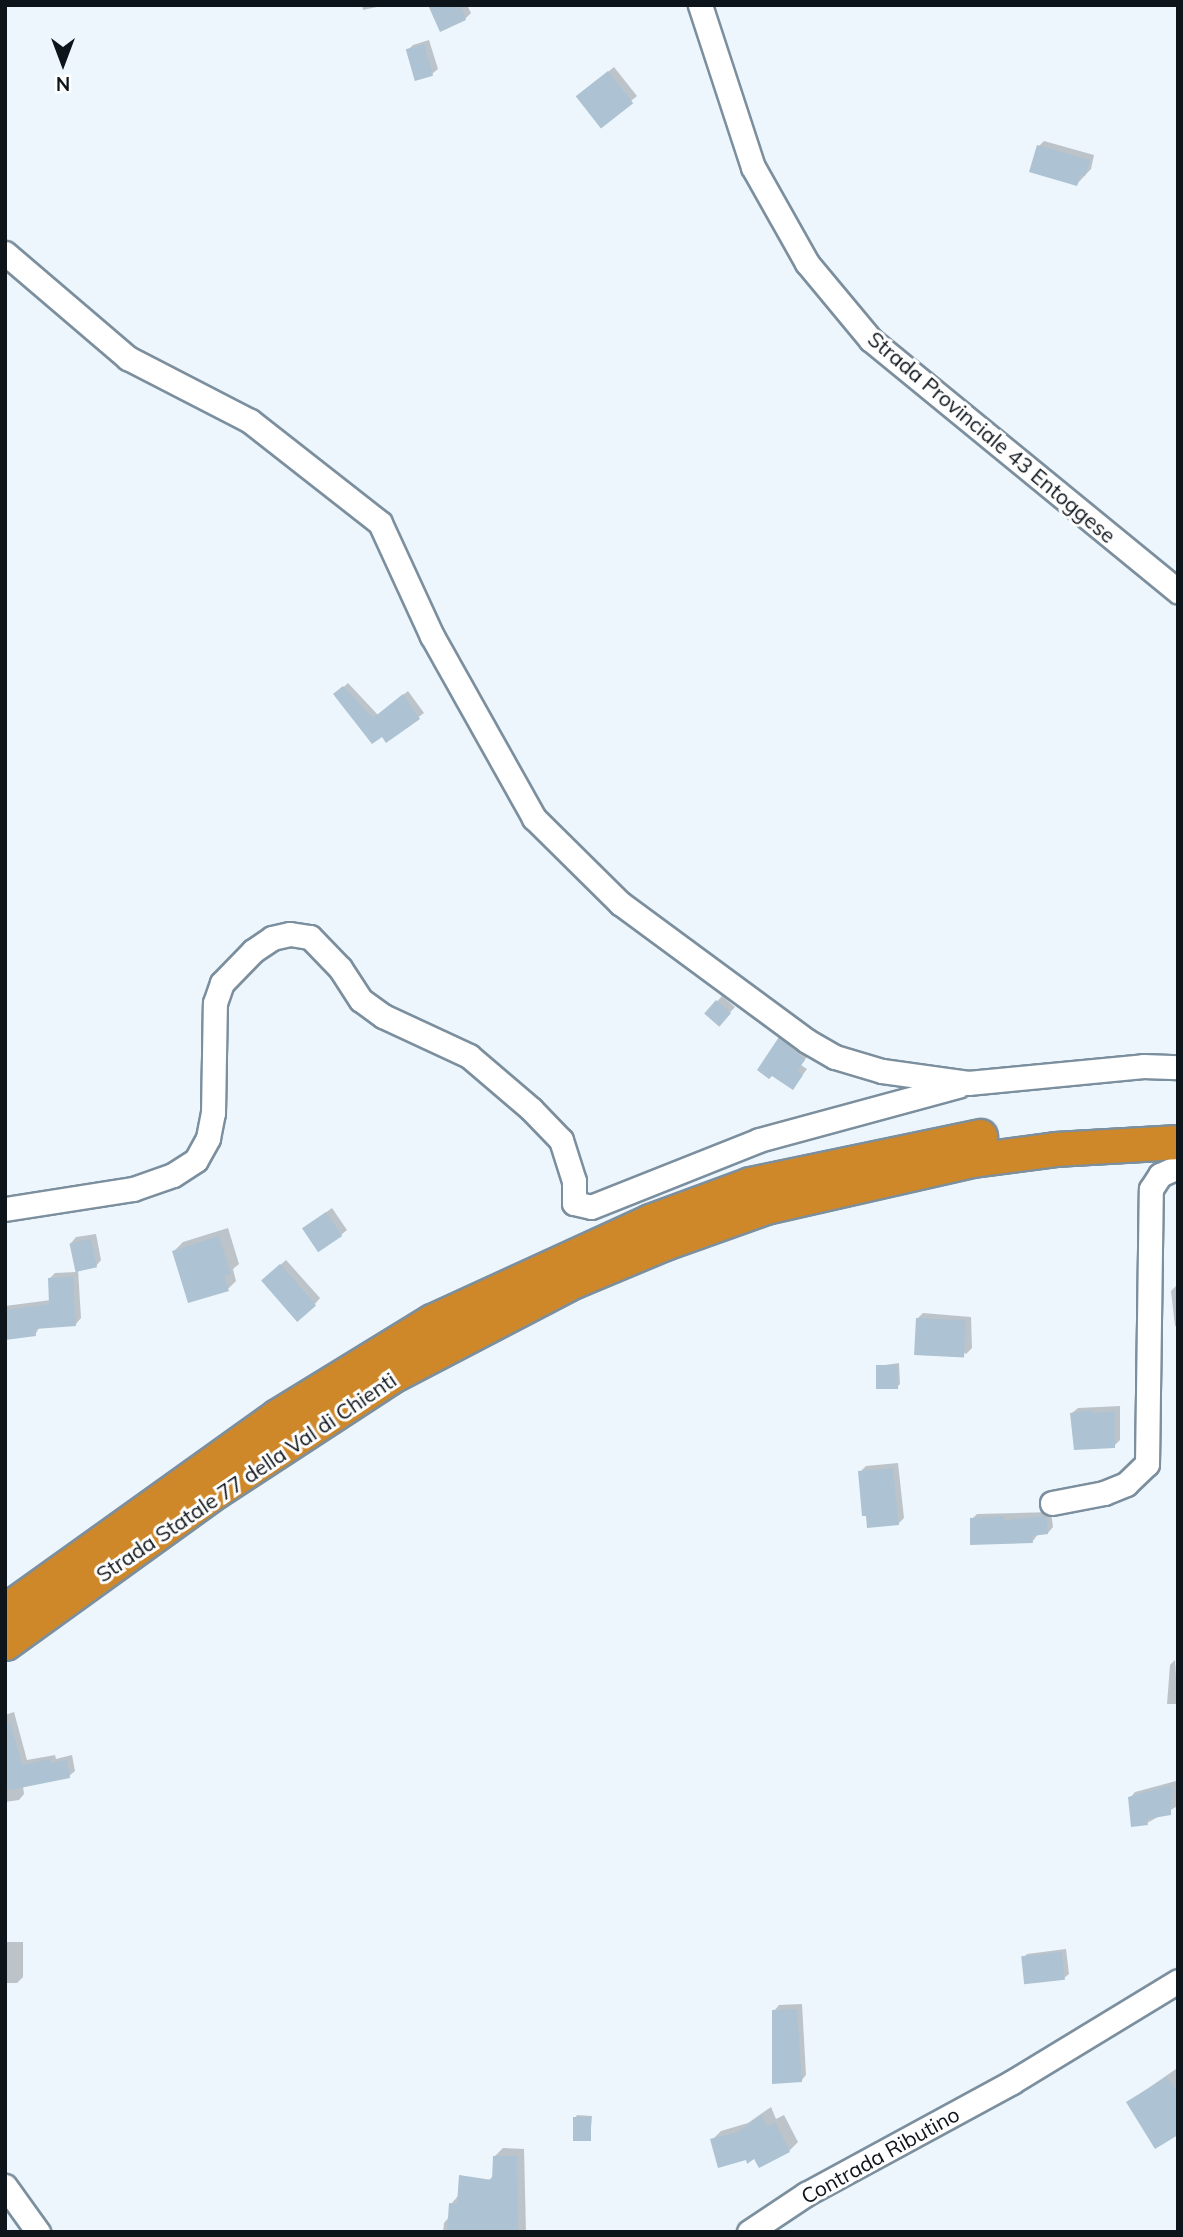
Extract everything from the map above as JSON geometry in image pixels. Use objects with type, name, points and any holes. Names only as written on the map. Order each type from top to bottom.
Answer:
[{"type":"highway","name":"Strada Statale 77 della Val di Chienti","points":[[5,1611],[277,1416],[432,1321],[650,1221],[750,1184],[968,1138],[1053,1126],[1178,1121]]},
{"type":"highway","name":"Strada Statale 77 della Val di Chienti","points":[[5,1643],[216,1491],[390,1377],[574,1281],[665,1243],[766,1207],[792,1201],[973,1160],[1055,1149],[1178,1142]]},
{"type":"street","name":"Strada Provinciale 43 Entoggese","points":[[699,5],[753,167],[807,262],[871,340],[1178,591]]},
{"type":"street","points":[[5,253],[128,358],[250,421],[380,523],[432,636],[534,818],[620,903],[807,1041],[835,1058],[882,1071],[968,1083]]},
{"type":"street","points":[[5,1209],[133,1189],[173,1175],[196,1160],[208,1138],[213,1113],[215,1003],[222,983],[253,951],[272,938],[290,934],[310,937],[340,968],[361,1000],[383,1016],[469,1056],[531,1109],[561,1140],[574,1181],[574,1203],[591,1207],[759,1140],[968,1083],[1143,1066],[1178,1067]]},
{"type":"street","points":[[1052,1503],[1104,1493],[1126,1484],[1147,1464],[1151,1189],[1160,1175],[1178,1167]]},
{"type":"street","name":"Contrada Ributino","points":[[750,2232],[806,2194],[1012,2082],[1178,1981]]},
{"type":"street","points":[[5,2186],[38,2232]]},
{"type":"building","points":[[428,5],[460,5],[466,20],[440,32]]},
{"type":"building","points":[[424,44],[433,76],[415,81],[406,49]]},
{"type":"building","points":[[608,71],[633,103],[601,129],[576,96]]},
{"type":"building","points":[[1037,145],[1090,160],[1085,176],[1081,175],[1077,186],[1029,172]]},
{"type":"building","points":[[343,686],[373,718],[403,694],[420,719],[386,743],[382,737],[372,744],[333,694]]},
{"type":"building","points":[[716,1000],[731,1013],[719,1027],[704,1014]]},
{"type":"building","points":[[779,1037],[805,1060],[797,1071],[803,1075],[793,1090],[757,1070]]},
{"type":"building","points":[[326,1212],[342,1236],[318,1252],[302,1228]]},
{"type":"building","points":[[219,1236],[231,1274],[224,1276],[229,1291],[188,1303],[172,1251]]},
{"type":"building","points":[[91,1239],[97,1267],[76,1272],[69,1244]]},
{"type":"building","points":[[280,1264],[316,1306],[297,1322],[261,1280]]},
{"type":"building","points":[[73,1277],[76,1326],[35,1329],[36,1336],[5,1340],[5,1310],[49,1304],[48,1278]]},
{"type":"building","points":[[916,1318],[966,1321],[964,1358],[914,1355]]},
{"type":"building","points":[[876,1365],[898,1365],[898,1389],[876,1389]]},
{"type":"building","points":[[1092,1410],[1092,1413],[1115,1411],[1115,1448],[1074,1450],[1070,1413]]},
{"type":"building","points":[[893,1468],[899,1525],[867,1528],[866,1516],[862,1516],[858,1471]]},
{"type":"building","points":[[1004,1516],[1005,1520],[1046,1516],[1048,1534],[1032,1536],[1033,1543],[970,1545],[970,1518]]},
{"type":"building","points":[[11,1724],[22,1765],[50,1759],[51,1763],[67,1760],[70,1778],[5,1791],[5,1725]]},
{"type":"building","points":[[1171,1785],[1171,1815],[1147,1819],[1148,1825],[1131,1827],[1128,1797]]},
{"type":"building","points":[[1062,1952],[1065,1980],[1024,1984],[1021,1956]]},
{"type":"building","points":[[797,2009],[802,2082],[772,2084],[772,2010]]},
{"type":"building","points":[[1167,2077],[1178,2094],[1178,2135],[1155,2149],[1126,2102]]},
{"type":"building","points":[[762,2115],[767,2127],[775,2122],[790,2152],[759,2168],[754,2159],[747,2164],[746,2160],[718,2168],[710,2139],[738,2132]]},
{"type":"building","points":[[573,2117],[591,2117],[591,2141],[573,2141]]},
{"type":"building","points":[[493,2156],[517,2156],[518,2232],[447,2232],[449,2203],[457,2204],[459,2175],[492,2180]]}]
